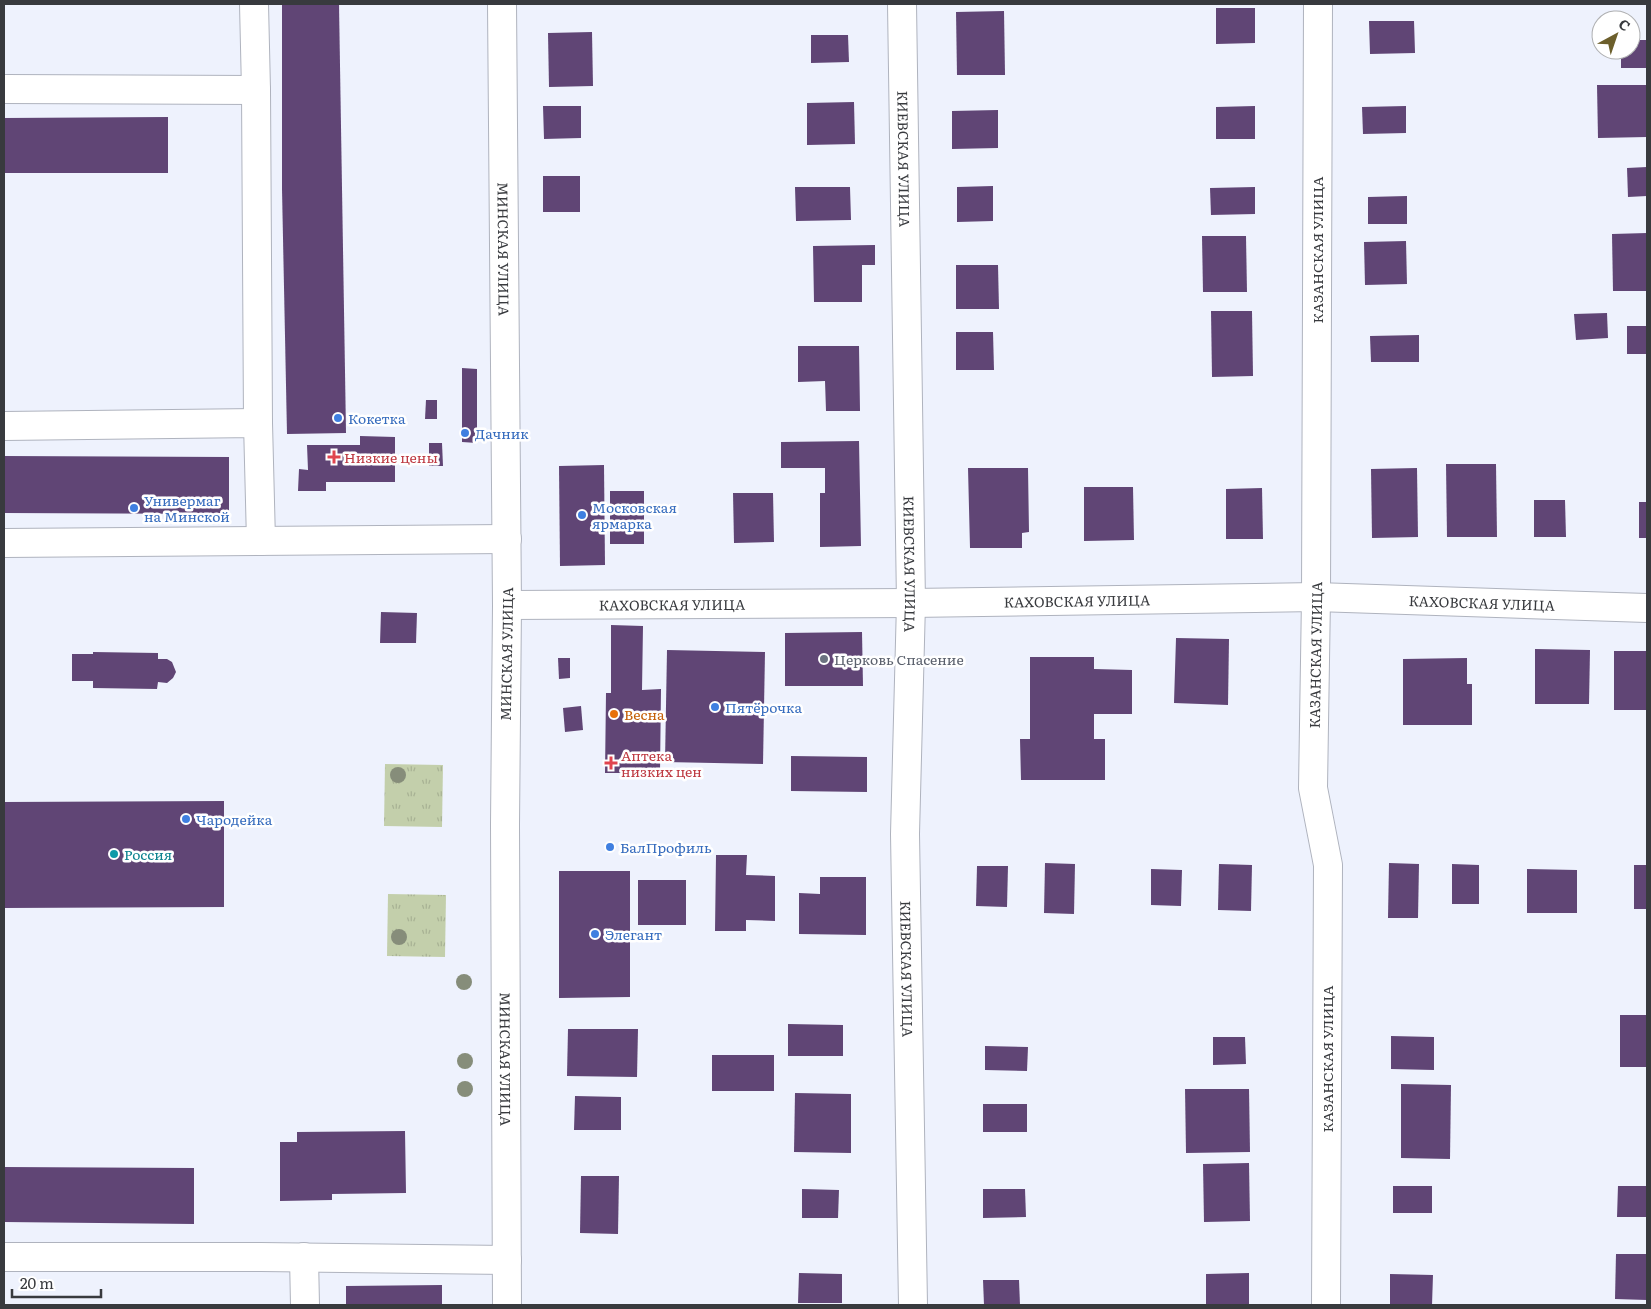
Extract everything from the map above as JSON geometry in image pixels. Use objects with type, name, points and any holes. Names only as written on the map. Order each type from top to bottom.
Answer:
[{"type":"street","points":[[254,4],[261,541]]},
{"type":"street","name":"МИНСКАЯ УЛИЦА","points":[[502,4],[507,539],[505,806],[507,1305]]},
{"type":"street","name":"КИЕВСКАЯ УЛИЦА","points":[[902,4],[911,604],[905,834],[913,1305]]},
{"type":"street","name":"КАЗАНСКАЯ УЛИЦА","points":[[1318,4],[1316,597],[1313,788],[1328,865],[1326,1305]]},
{"type":"street","points":[[4,89],[256,90]]},
{"type":"street","points":[[4,426],[258,423]]},
{"type":"street","points":[[4,543],[507,539]]},
{"type":"street","name":"КАХОВСКАЯ УЛИЦА","points":[[507,605],[911,604],[1316,597],[1647,608]]},
{"type":"street","points":[[4,1257],[304,1257],[507,1260]]},
{"type":"street","points":[[304,1257],[305,1305]]},
{"type":"green space","points":[[385,764],[443,765],[442,827],[384,826]]},
{"type":"green space","points":[[388,894],[446,895],[445,957],[387,956]]},
{"type":"building","points":[[282,4],[339,4],[346,433],[287,434],[282,189]]},
{"type":"building","points":[[1216,8],[1255,8],[1255,43],[1216,44]]},
{"type":"building","points":[[1004,11],[1005,75],[957,75],[956,12]]},
{"type":"building","points":[[1369,21],[1414,21],[1415,53],[1370,54]]},
{"type":"building","points":[[592,32],[593,86],[549,87],[548,33]]},
{"type":"building","points":[[811,35],[848,35],[849,62],[811,63]]},
{"type":"building","points":[[1641,40],[1647,40],[1647,68],[1621,68],[1621,60],[1641,60]]},
{"type":"building","points":[[1597,85],[1647,85],[1647,137],[1598,138]]},
{"type":"building","points":[[854,102],[855,144],[807,145],[807,103]]},
{"type":"building","points":[[543,106],[581,106],[581,138],[544,139]]},
{"type":"building","points":[[1255,106],[1255,139],[1216,139],[1216,107]]},
{"type":"building","points":[[1406,106],[1406,133],[1363,134],[1362,107]]},
{"type":"building","points":[[998,110],[998,148],[952,149],[952,111]]},
{"type":"building","points":[[168,117],[168,173],[4,173],[4,118]]},
{"type":"building","points":[[1647,167],[1647,196],[1628,197],[1627,168]]},
{"type":"building","points":[[543,176],[580,176],[580,212],[543,212]]},
{"type":"building","points":[[993,186],[993,221],[957,222],[957,187]]},
{"type":"building","points":[[795,187],[850,187],[851,220],[796,221]]},
{"type":"building","points":[[1255,187],[1255,214],[1211,215],[1210,188]]},
{"type":"building","points":[[1407,196],[1407,224],[1368,224],[1368,197]]},
{"type":"building","points":[[1647,233],[1647,291],[1613,291],[1612,234]]},
{"type":"building","points":[[1202,236],[1246,236],[1247,292],[1203,292]]},
{"type":"building","points":[[1406,241],[1407,284],[1365,285],[1364,242]]},
{"type":"building","points":[[875,245],[875,265],[862,265],[862,302],[814,302],[813,246]]},
{"type":"building","points":[[956,265],[998,265],[999,309],[956,309]]},
{"type":"building","points":[[1211,311],[1252,311],[1253,376],[1212,377]]},
{"type":"building","points":[[1607,313],[1608,338],[1576,340],[1574,314]]},
{"type":"building","points":[[1627,326],[1647,326],[1647,354],[1627,354]]},
{"type":"building","points":[[956,332],[993,332],[994,370],[956,370]]},
{"type":"building","points":[[1419,335],[1419,362],[1371,362],[1370,336]]},
{"type":"building","points":[[798,346],[859,346],[860,411],[826,411],[825,381],[798,382]]},
{"type":"building","points":[[462,368],[477,369],[477,443],[462,442]]},
{"type":"building","points":[[426,400],[437,400],[437,419],[425,419]]},
{"type":"building","points":[[360,436],[395,437],[395,482],[326,482],[326,491],[298,491],[299,469],[308,470],[307,445],[360,445]]},
{"type":"building","points":[[859,441],[861,546],[820,547],[820,493],[825,493],[825,468],[781,468],[781,442]]},
{"type":"building","points":[[429,443],[442,443],[443,466],[429,466]]},
{"type":"building","points":[[4,456],[229,457],[229,514],[4,513]]},
{"type":"building","points":[[1446,464],[1496,464],[1497,537],[1447,537]]},
{"type":"building","name":"Московская ярмарка","points":[[604,465],[605,565],[560,566],[559,466]]},
{"type":"building","points":[[968,468],[1028,468],[1029,532],[1022,533],[1022,548],[970,548]]},
{"type":"building","points":[[1417,468],[1418,537],[1372,538],[1371,469]]},
{"type":"building","points":[[1084,487],[1133,487],[1134,540],[1084,541]]},
{"type":"building","points":[[1262,488],[1263,539],[1226,539],[1226,489]]},
{"type":"building","points":[[610,491],[644,491],[644,544],[610,544]]},
{"type":"building","points":[[733,493],[773,493],[774,542],[734,543]]},
{"type":"building","points":[[1534,500],[1565,500],[1566,537],[1534,537]]},
{"type":"building","points":[[1639,502],[1647,502],[1647,538],[1639,538]]},
{"type":"building","points":[[381,612],[417,613],[416,643],[380,643]]},
{"type":"building","points":[[611,625],[643,626],[642,690],[661,689],[660,773],[605,773],[606,693],[611,693]]},
{"type":"building","name":"Церковь Спасение","points":[[862,632],[863,686],[785,686],[785,633]]},
{"type":"building","points":[[1176,638],[1229,639],[1228,705],[1174,703]]},
{"type":"building","points":[[1535,649],[1590,650],[1589,704],[1535,704]]},
{"type":"building","name":"Пятёрочка","points":[[667,650],[765,652],[763,764],[665,762]]},
{"type":"building","points":[[1614,651],[1647,651],[1647,710],[1614,710]]},
{"type":"building","points":[[93,652],[158,653],[158,659],[167,659],[172,662],[176,672],[167,683],[158,682],[157,689],[93,688],[93,681],[72,681],[72,654],[93,654]]},
{"type":"building","points":[[1030,657],[1094,657],[1094,669],[1132,670],[1132,714],[1094,714],[1094,739],[1105,739],[1105,780],[1021,780],[1020,739],[1030,739]]},
{"type":"building","points":[[558,658],[570,658],[570,678],[559,679]]},
{"type":"building","points":[[1467,658],[1467,684],[1472,684],[1472,725],[1403,725],[1403,659]]},
{"type":"building","points":[[581,706],[583,730],[565,732],[563,708]]},
{"type":"building","points":[[791,756],[867,757],[867,792],[791,791]]},
{"type":"building","name":"Россия","points":[[224,801],[224,907],[4,908],[4,802]]},
{"type":"building","points":[[716,855],[747,855],[746,875],[775,876],[775,921],[746,920],[746,931],[715,931]]},
{"type":"building","points":[[1045,863],[1075,864],[1074,914],[1044,913]]},
{"type":"building","points":[[1389,863],[1419,864],[1418,918],[1388,918]]},
{"type":"building","points":[[1219,864],[1252,865],[1251,911],[1218,910]]},
{"type":"building","points":[[1452,864],[1479,865],[1479,904],[1452,904]]},
{"type":"building","points":[[1634,865],[1647,865],[1647,909],[1634,909]]},
{"type":"building","points":[[977,866],[1008,866],[1007,907],[976,906]]},
{"type":"building","points":[[1151,869],[1182,870],[1181,906],[1151,905]]},
{"type":"building","points":[[1527,869],[1577,870],[1577,913],[1527,913]]},
{"type":"building","name":"Элегант","points":[[559,871],[630,871],[630,997],[559,998]]},
{"type":"building","points":[[820,877],[866,877],[866,935],[799,934],[799,893],[820,894]]},
{"type":"building","points":[[638,880],[686,880],[686,925],[638,925]]},
{"type":"building","points":[[1620,1015],[1647,1015],[1647,1067],[1620,1067]]},
{"type":"building","points":[[788,1024],[843,1025],[843,1056],[788,1056]]},
{"type":"building","points":[[568,1029],[638,1029],[637,1077],[567,1076]]},
{"type":"building","points":[[1391,1036],[1434,1037],[1434,1070],[1391,1069]]},
{"type":"building","points":[[1213,1037],[1245,1037],[1246,1064],[1213,1065]]},
{"type":"building","points":[[985,1046],[1028,1047],[1027,1071],[985,1070]]},
{"type":"building","points":[[712,1055],[774,1055],[774,1091],[712,1091]]},
{"type":"building","points":[[1401,1084],[1451,1085],[1450,1159],[1401,1158]]},
{"type":"building","points":[[1185,1089],[1249,1089],[1250,1152],[1186,1153]]},
{"type":"building","points":[[795,1093],[851,1094],[851,1153],[794,1152]]},
{"type":"building","points":[[575,1096],[621,1097],[621,1130],[574,1130]]},
{"type":"building","points":[[983,1104],[1027,1104],[1027,1132],[983,1132]]},
{"type":"building","points":[[405,1131],[406,1193],[332,1194],[332,1200],[280,1201],[280,1142],[297,1142],[297,1132]]},
{"type":"building","points":[[1249,1163],[1250,1221],[1204,1222],[1203,1164]]},
{"type":"building","points":[[4,1167],[194,1168],[194,1224],[4,1222]]},
{"type":"building","points":[[581,1176],[619,1176],[618,1234],[580,1233]]},
{"type":"building","points":[[1393,1186],[1432,1186],[1432,1213],[1393,1213]]},
{"type":"building","points":[[1618,1186],[1647,1186],[1647,1217],[1617,1217]]},
{"type":"building","points":[[802,1189],[839,1190],[838,1218],[802,1218]]},
{"type":"building","points":[[983,1189],[1025,1189],[1026,1217],[983,1218]]},
{"type":"building","points":[[1616,1254],[1647,1254],[1647,1300],[1615,1299]]},
{"type":"building","points":[[799,1273],[842,1274],[842,1303],[798,1303]]},
{"type":"building","points":[[1249,1273],[1249,1305],[1206,1305],[1206,1274]]},
{"type":"building","points":[[1390,1274],[1433,1275],[1432,1305],[1390,1304]]},
{"type":"building","points":[[983,1280],[1019,1280],[1020,1305],[984,1305]]},
{"type":"building","points":[[442,1285],[442,1305],[346,1305],[346,1286]]},
{"type":"place","name":"Кокетка","points":[[338,418]]},
{"type":"place","name":"Дачник","points":[[465,433]]},
{"type":"place","name":"Низкие цены","points":[[334,457]]},
{"type":"place","name":"Универмаг на Минской","points":[[134,508]]},
{"type":"place","name":"Московская ярмарка","points":[[582,515]]},
{"type":"place","name":"Церковь Спасение","points":[[824,659]]},
{"type":"place","name":"Пятёрочка","points":[[715,707]]},
{"type":"place","name":"Весна","points":[[614,714]]},
{"type":"place","name":"Аптека низких цен","points":[[611,763]]},
{"type":"place","name":"Чародейка","points":[[186,819]]},
{"type":"place","name":"БалПрофиль","points":[[610,847]]},
{"type":"place","name":"Россия","points":[[114,854]]},
{"type":"place","name":"Элегант","points":[[595,934]]}]
